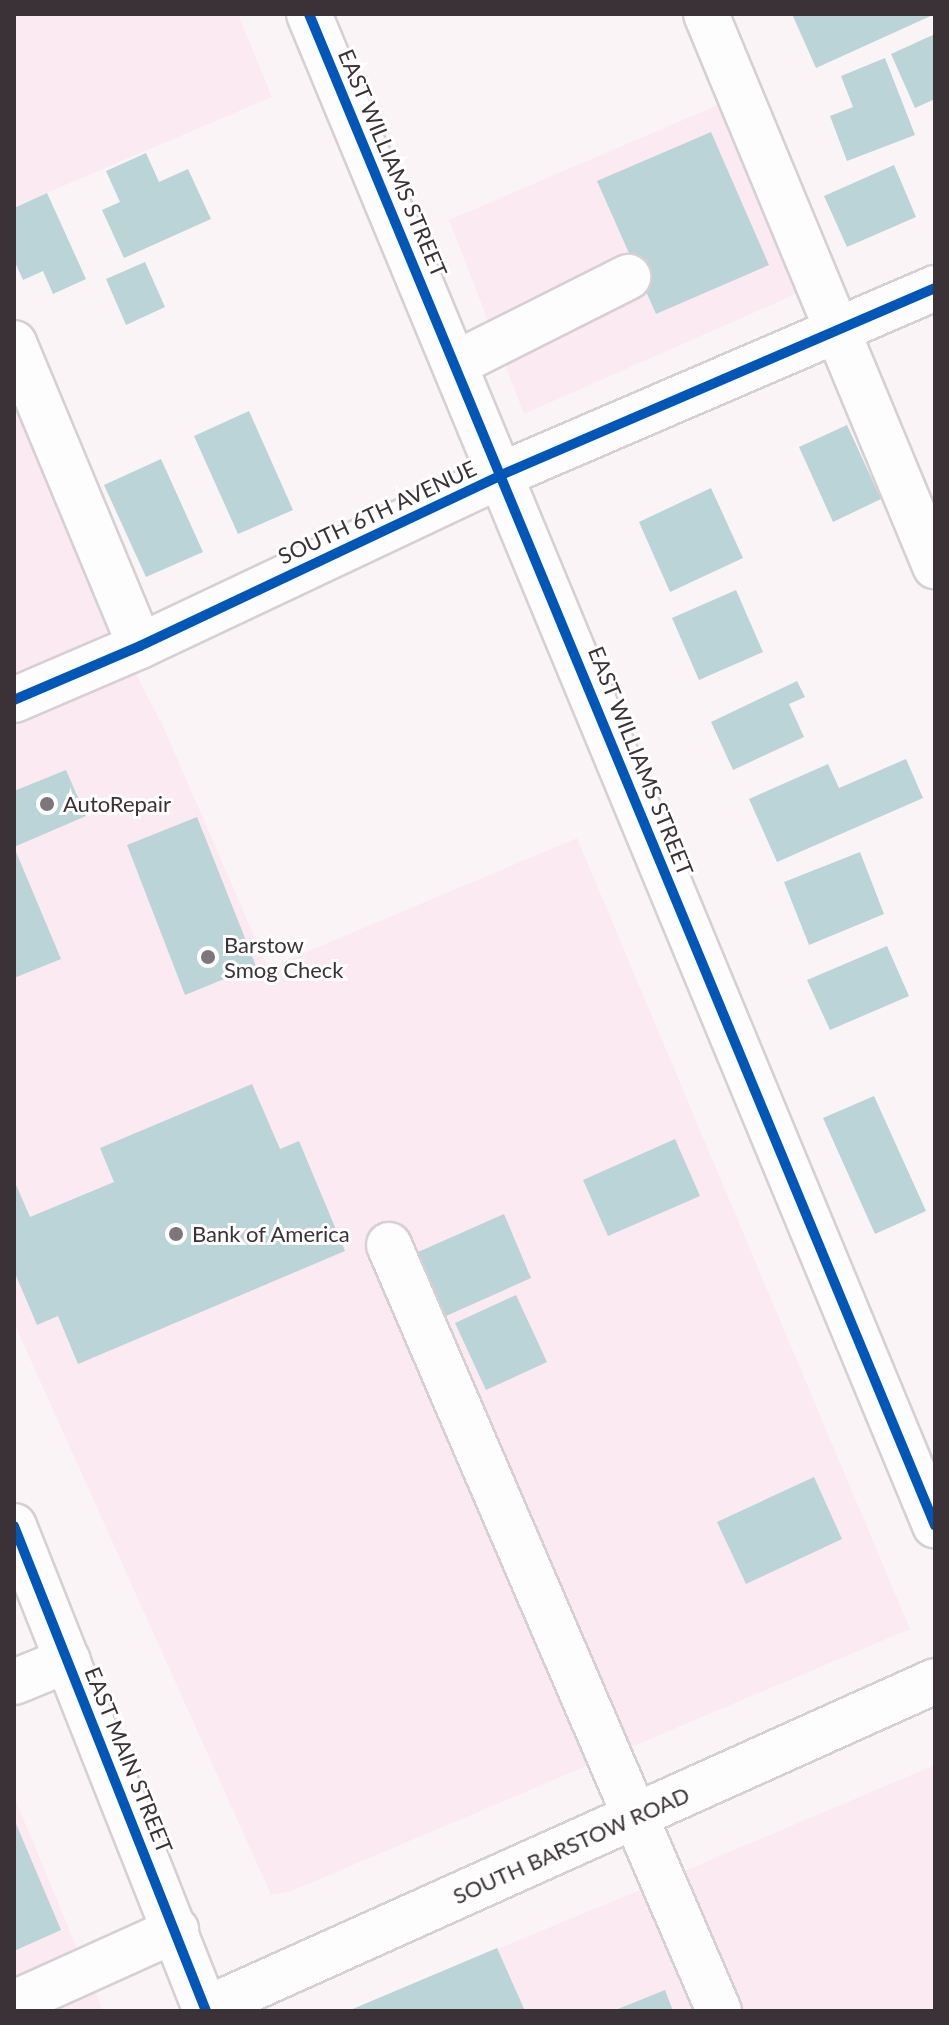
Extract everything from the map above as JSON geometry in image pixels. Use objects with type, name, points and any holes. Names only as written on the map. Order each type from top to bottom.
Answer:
[{"type":"street","name":"EAST WILLIAMS STREET","points":[[309,14],[935,1525]]},
{"type":"street","points":[[706,14],[935,566]]},
{"type":"street","points":[[455,364],[628,277]]},
{"type":"street","name":"SOUTH 6TH AVENUE","points":[[14,700],[140,646],[501,475],[935,288]]},
{"type":"street","points":[[14,343],[140,646]]},
{"type":"street","points":[[389,1245],[719,2011]]},
{"type":"street","name":"EAST MAIN STREET","points":[[14,1526],[207,2010]]},
{"type":"street","points":[[14,1682],[68,1660]]},
{"type":"street","name":"SOUTH BARSTOW ROAD","points":[[207,2010],[935,1681]]},
{"type":"street","points":[[14,2003],[176,1930]]},
{"type":"shaded area","points":[[14,14],[238,14],[272,97],[14,207]]},
{"type":"shaded area","points":[[718,105],[796,294],[524,414],[449,220]]},
{"type":"shaded area","points":[[14,396],[94,593],[164,728],[268,968],[577,838],[910,1629],[289,1892],[271,1895],[14,1323]]},
{"type":"shaded area","points":[[935,1765],[935,2011],[347,2011],[604,1905]]},
{"type":"shaded area","points":[[14,1796],[103,2011],[14,2011]]},
{"type":"building","points":[[792,14],[935,14],[816,68]]},
{"type":"building","points":[[935,34],[935,99],[915,108],[891,54]]},
{"type":"building","points":[[885,58],[915,135],[847,161],[830,116],[853,107],[841,76]]},
{"type":"building","points":[[711,132],[769,265],[656,314],[597,181]]},
{"type":"building","points":[[146,153],[159,182],[188,169],[211,219],[124,258],[102,210],[120,202],[106,171]]},
{"type":"building","points":[[894,165],[916,217],[847,247],[824,196]]},
{"type":"building","points":[[47,193],[86,279],[53,294],[43,271],[23,280],[14,260],[14,208]]},
{"type":"building","points":[[145,262],[165,307],[126,325],[106,279]]},
{"type":"building","points":[[249,411],[293,510],[238,534],[194,436]]},
{"type":"building","points":[[847,425],[881,499],[833,522],[799,447]]},
{"type":"building","points":[[161,459],[203,552],[146,577],[104,485]]},
{"type":"building","points":[[711,488],[743,558],[670,592],[639,522]]},
{"type":"building","points":[[736,590],[763,652],[699,680],[672,618]]},
{"type":"building","points":[[797,681],[805,697],[789,704],[804,737],[733,770],[711,722]]},
{"type":"building","points":[[906,759],[923,798],[777,862],[749,799],[828,764],[839,788]]},
{"type":"building","name":"AutoRepair","points":[[66,770],[86,816],[14,847],[14,791]]},
{"type":"building","points":[[197,817],[256,966],[185,995],[127,845]]},
{"type":"building","name":"AutoRepair","points":[[14,847],[61,959],[14,978]]},
{"type":"building","points":[[860,852],[884,914],[809,945],[784,882]]},
{"type":"building","points":[[887,946],[909,996],[830,1030],[807,980]]},
{"type":"building","name":"Bank of America","points":[[252,1084],[280,1149],[299,1141],[345,1251],[78,1364],[58,1316],[37,1325],[14,1271],[14,1180],[30,1217],[114,1182],[100,1148]]},
{"type":"building","points":[[874,1096],[926,1211],[875,1234],[823,1118]]},
{"type":"building","points":[[675,1139],[700,1196],[608,1236],[583,1180]]},
{"type":"building","points":[[504,1214],[531,1278],[446,1316],[418,1252]]},
{"type":"building","points":[[516,1295],[547,1362],[486,1390],[455,1323]]},
{"type":"building","points":[[814,1477],[842,1539],[746,1584],[717,1522]]},
{"type":"building","points":[[14,1819],[61,1930],[14,1951]]},
{"type":"building","points":[[497,1948],[525,2011],[348,2011]]},
{"type":"building","points":[[665,1990],[673,2011],[613,2011]]},
{"type":"cycle path","points":[[309,14],[935,1525]]},
{"type":"cycle path","points":[[14,700],[140,646],[501,475],[935,288]]},
{"type":"cycle path","points":[[14,1526],[206,2011]]},
{"type":"place","name":"AutoRepair","points":[[47,804]]},
{"type":"place","name":"Barstow Smog Check","points":[[208,957]]},
{"type":"place","name":"Bank of America","points":[[176,1234]]}]
